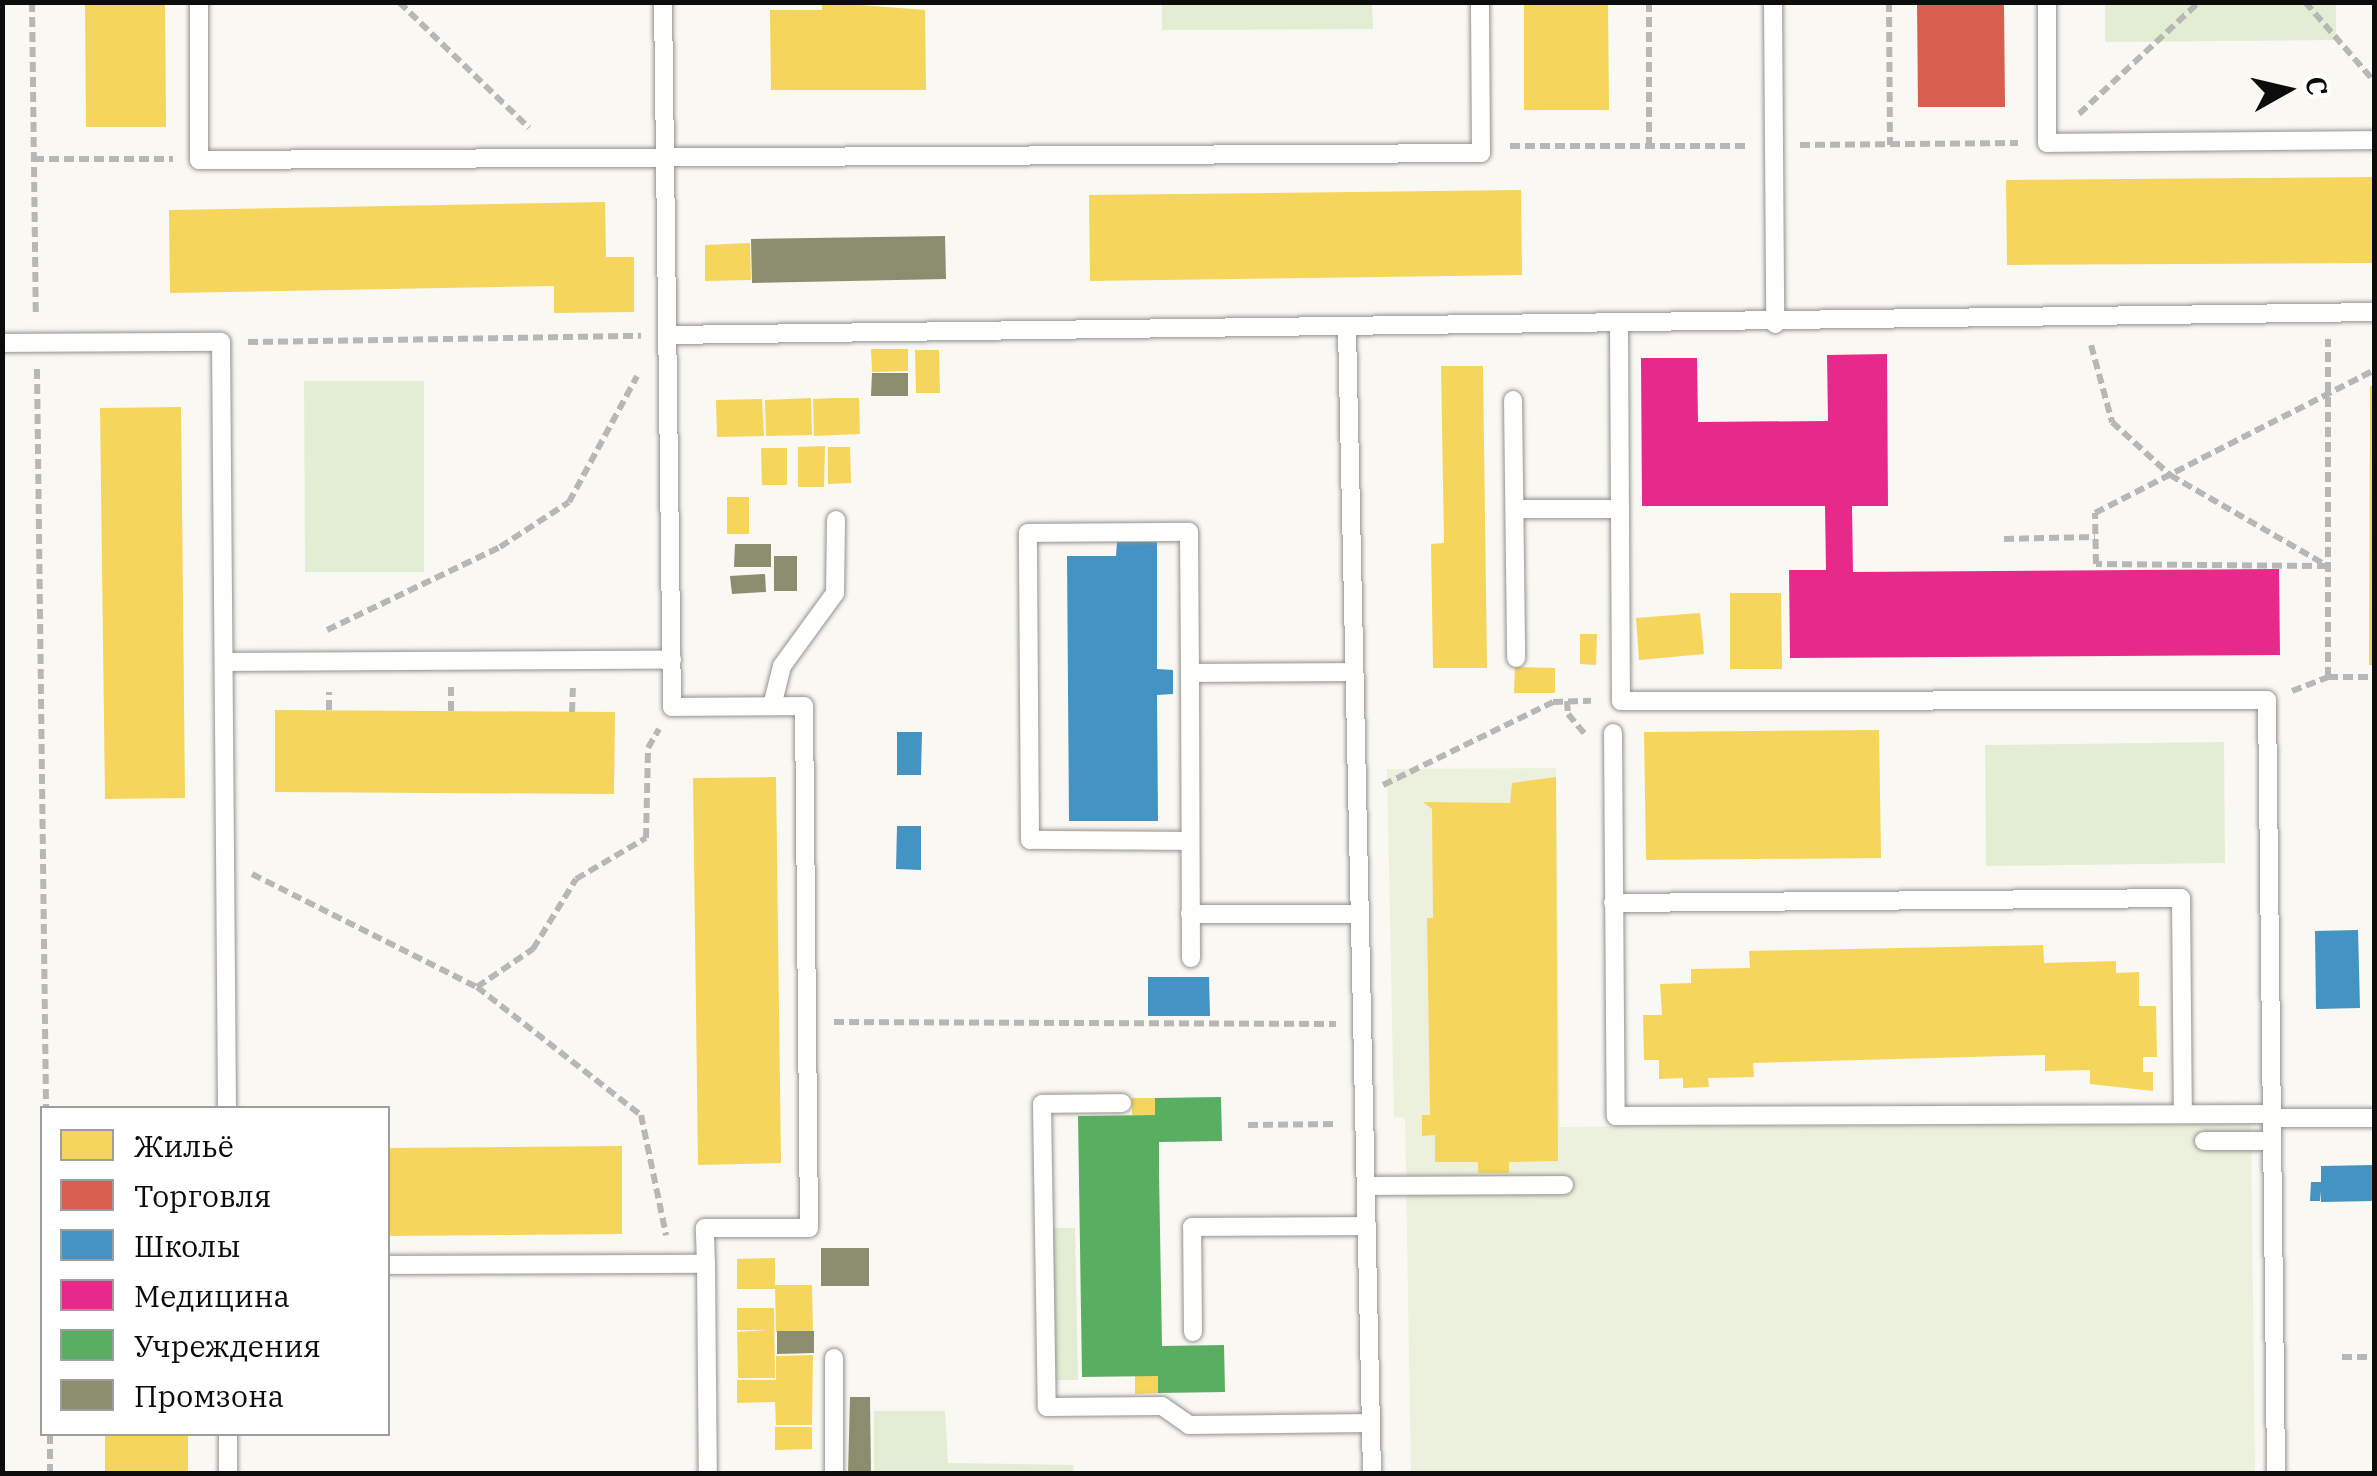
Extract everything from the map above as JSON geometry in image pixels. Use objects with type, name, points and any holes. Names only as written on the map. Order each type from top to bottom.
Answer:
[{"type":"lane","points":[[199,2],[199,160],[1481,153],[1480,2]]},
{"type":"lane","points":[[663,2],[663,335],[672,707],[804,706],[809,1228],[706,1228],[708,1474]]},
{"type":"lane","points":[[1774,2],[1776,324]]},
{"type":"lane","points":[[2047,2],[2047,143],[2374,140]]},
{"type":"lane","points":[[663,335],[2084,320],[2374,312]]},
{"type":"lane","points":[[1620,325],[1621,700],[2268,700],[2276,1474]]},
{"type":"lane","points":[[1347,328],[1372,1474]]},
{"type":"lane","points":[[2,343],[221,342],[228,1106]]},
{"type":"lane","points":[[1514,400],[1516,658]]},
{"type":"lane","points":[[1515,509],[1620,509]]},
{"type":"lane","points":[[772,706],[782,666],[835,593],[836,520]]},
{"type":"lane","points":[[1190,841],[1030,840],[1028,534],[1188,532],[1191,958]]},
{"type":"lane","points":[[226,662],[672,660]]},
{"type":"lane","points":[[1190,673],[1354,672]]},
{"type":"lane","points":[[1613,733],[1616,1116],[2183,1114],[2374,1118]]},
{"type":"lane","points":[[1613,903],[2182,898],[2183,1114]]},
{"type":"lane","points":[[1190,914],[1360,914]]},
{"type":"lane","points":[[1122,1103],[1042,1104],[1047,1407],[1162,1406],[1190,1425],[1371,1423]]},
{"type":"lane","points":[[2204,1142],[2271,1141]]},
{"type":"lane","points":[[1366,1186],[1564,1185]]},
{"type":"lane","points":[[1193,1332],[1192,1227],[1367,1226]]},
{"type":"lane","points":[[390,1265],[706,1264]]},
{"type":"lane","points":[[834,1358],[834,1474]]},
{"type":"lane","points":[[228,1436],[228,1474]]},
{"type":"path","points":[[32,2],[46,1106]]},
{"type":"path","points":[[398,2],[558,156]]},
{"type":"path","points":[[1648,2],[1649,146]]},
{"type":"path","points":[[1889,2],[1890,144]]},
{"type":"path","points":[[1480,146],[2047,143],[2199,2]]},
{"type":"path","points":[[2305,2],[2374,82]]},
{"type":"path","points":[[34,159],[199,160]]},
{"type":"path","points":[[2328,313],[2328,677]]},
{"type":"path","points":[[2084,320],[2112,422],[2170,475],[2327,566]]},
{"type":"path","points":[[221,342],[663,335]]},
{"type":"path","points":[[312,638],[500,547],[569,502],[663,335]]},
{"type":"path","points":[[2327,566],[2096,564],[2095,513],[2374,370]]},
{"type":"path","points":[[2004,539],[2096,537]]},
{"type":"path","points":[[2268,700],[2328,677],[2374,677]]},
{"type":"path","points":[[1357,785],[1387,785],[1553,702]]},
{"type":"path","points":[[476,987],[533,948],[576,878],[646,838],[648,748],[672,707]]},
{"type":"path","points":[[228,863],[356,921],[476,987],[641,1115],[672,1264]]},
{"type":"path","points":[[808,1022],[1362,1024]]},
{"type":"path","points":[[1248,1126],[1364,1124]]},
{"type":"path","points":[[2342,1356],[2374,1356]]},
{"type":"path","points":[[50,1436],[50,1474]]},
{"type":"green space","points":[[1162,3],[1372,3],[1373,29],[1162,30]]},
{"type":"green space","points":[[2105,3],[2336,3],[2336,40],[2105,42]]},
{"type":"green space","points":[[304,381],[424,381],[424,572],[305,572]]},
{"type":"green space","points":[[2224,742],[2225,863],[1986,866],[1985,745]]},
{"type":"green space","points":[[1556,768],[1560,1127],[2251,1124],[2255,1473],[1411,1473],[1405,1118],[1394,1117],[1387,769]]},
{"type":"green space","points":[[1053,1228],[1075,1228],[1078,1380],[1055,1380]]},
{"type":"green space","points":[[874,1411],[945,1411],[948,1463],[1073,1465],[1074,1473],[874,1473]]},
{"type":"building: Жильё","points":[[85,2],[165,2],[166,127],[86,127]]},
{"type":"building: Жильё","points":[[822,2],[925,10],[926,90],[771,90],[770,10],[822,10]]},
{"type":"building: Жильё","points":[[1524,2],[1608,2],[1609,110],[1524,110]]},
{"type":"building: Жильё","points":[[2374,177],[2374,263],[2007,265],[2006,180]]},
{"type":"building: Жильё","points":[[1521,190],[1522,275],[1090,281],[1089,195]]},
{"type":"building: Жильё","points":[[605,202],[606,257],[634,257],[634,312],[554,313],[554,286],[170,293],[169,210]]},
{"type":"building: Жильё","points":[[750,243],[751,280],[705,281],[705,245]]},
{"type":"building: Жильё","points":[[871,349],[908,349],[908,371],[872,372]]},
{"type":"building: Жильё","points":[[915,350],[939,350],[940,393],[916,393]]},
{"type":"building: Жильё","points":[[1441,366],[1483,366],[1487,668],[1433,668],[1431,544],[1444,543]]},
{"type":"building: Жильё","points":[[2370,386],[2374,386],[2374,665],[2369,665]]},
{"type":"building: Жильё","points":[[811,398],[812,435],[766,436],[765,400]]},
{"type":"building: Жильё","points":[[859,398],[860,434],[814,436],[813,399]]},
{"type":"building: Жильё","points":[[762,399],[764,436],[717,437],[716,400]]},
{"type":"building: Жильё","points":[[181,407],[185,798],[105,799],[100,408]]},
{"type":"building: Жильё","points":[[825,446],[824,487],[798,487],[798,447]]},
{"type":"building: Жильё","points":[[828,447],[850,447],[851,483],[828,484]]},
{"type":"building: Жильё","points":[[761,448],[787,448],[787,485],[762,485]]},
{"type":"building: Жильё","points":[[727,497],[749,497],[749,534],[727,534]]},
{"type":"building: Жильё","points":[[1730,593],[1781,593],[1782,669],[1730,669]]},
{"type":"building: Жильё","points":[[1700,613],[1704,654],[1639,660],[1636,618]]},
{"type":"building: Жильё","points":[[1580,634],[1597,634],[1596,665],[1580,664]]},
{"type":"building: Жильё","points":[[1515,667],[1555,668],[1555,693],[1514,693]]},
{"type":"building: Жильё","points":[[275,710],[615,712],[614,794],[275,792]]},
{"type":"building: Жильё","points":[[1879,730],[1881,858],[1646,860],[1644,732]]},
{"type":"building: Жильё","points":[[776,777],[781,1163],[698,1165],[693,778]]},
{"type":"building: Жильё","points":[[1556,777],[1558,1161],[1509,1162],[1509,1173],[1478,1173],[1478,1162],[1435,1162],[1435,1135],[1422,1136],[1422,1115],[1430,1115],[1427,918],[1433,918],[1432,809],[1423,802],[1510,803],[1512,783]]},
{"type":"building: Жильё","points":[[2043,945],[2044,963],[2116,961],[2116,973],[2139,972],[2139,1006],[2156,1006],[2157,1057],[2143,1057],[2143,1072],[2153,1072],[2153,1091],[2090,1084],[2090,1070],[2045,1071],[2045,1055],[1753,1063],[1754,1077],[1708,1078],[1709,1087],[1683,1088],[1683,1078],[1659,1079],[1659,1060],[1644,1060],[1643,1015],[1662,1015],[1660,984],[1691,983],[1691,969],[1750,968],[1749,951]]},
{"type":"building: Жильё","points":[[1132,1098],[1155,1098],[1155,1115],[1132,1115]]},
{"type":"building: Жильё","points":[[622,1146],[622,1234],[390,1236],[390,1148]]},
{"type":"building: Жильё","points":[[775,1258],[775,1289],[737,1289],[737,1259]]},
{"type":"building: Жильё","points":[[775,1285],[812,1285],[813,1331],[776,1332]]},
{"type":"building: Жильё","points":[[737,1308],[774,1308],[775,1378],[738,1378],[737,1332],[766,1330],[737,1330]]},
{"type":"building: Жильё","points":[[813,1355],[812,1425],[776,1425],[775,1402],[737,1403],[737,1380],[776,1380],[776,1356]]},
{"type":"building: Жильё","points":[[1135,1376],[1158,1376],[1158,1393],[1135,1394]]},
{"type":"building: Жильё","points":[[775,1427],[812,1427],[812,1449],[775,1450]]},
{"type":"building: Жильё","points":[[105,1436],[188,1436],[188,1474],[105,1474]]},
{"type":"building: Торговля","points":[[1917,2],[2004,2],[2005,107],[1918,107]]},
{"type":"building: Школы","points":[[1117,542],[1157,542],[1157,669],[1173,670],[1173,694],[1157,695],[1158,821],[1069,821],[1067,556],[1116,556]]},
{"type":"building: Школы","points":[[897,732],[922,732],[921,775],[897,775]]},
{"type":"building: Школы","points":[[897,826],[921,826],[921,870],[896,869]]},
{"type":"building: Школы","points":[[2358,930],[2360,1008],[2316,1009],[2315,931]]},
{"type":"building: Школы","points":[[1148,977],[1209,977],[1210,1016],[1148,1016]]},
{"type":"building: Школы","points":[[2374,1165],[2374,1201],[2321,1202],[2321,1191],[2320,1201],[2310,1201],[2311,1182],[2321,1182],[2321,1166]]},
{"type":"building: Медицина","points":[[1887,354],[1888,506],[1852,506],[1853,572],[2279,569],[2280,655],[1790,658],[1789,570],[1826,570],[1825,506],[1642,506],[1641,358],[1697,358],[1698,422],[1828,421],[1827,355]]},
{"type":"building: Учреждения","points":[[1221,1097],[1222,1141],[1159,1142],[1159,1172],[1162,1346],[1224,1345],[1225,1392],[1158,1393],[1158,1376],[1082,1377],[1078,1116],[1155,1115],[1155,1098]]},
{"type":"building: Промзона","points":[[945,236],[946,279],[752,283],[751,239]]},
{"type":"building: Промзона","points":[[872,373],[908,373],[908,396],[871,396]]},
{"type":"building: Промзона","points":[[735,544],[771,544],[771,567],[734,567]]},
{"type":"building: Промзона","points":[[774,556],[797,556],[797,591],[774,591]]},
{"type":"building: Промзона","points":[[765,574],[766,592],[732,594],[730,576]]},
{"type":"building: Промзона","points":[[821,1248],[869,1248],[869,1286],[821,1286]]},
{"type":"building: Промзона","points":[[777,1331],[814,1331],[814,1353],[777,1354]]},
{"type":"building: Промзона","points":[[850,1397],[870,1397],[871,1474],[848,1474]]}]
